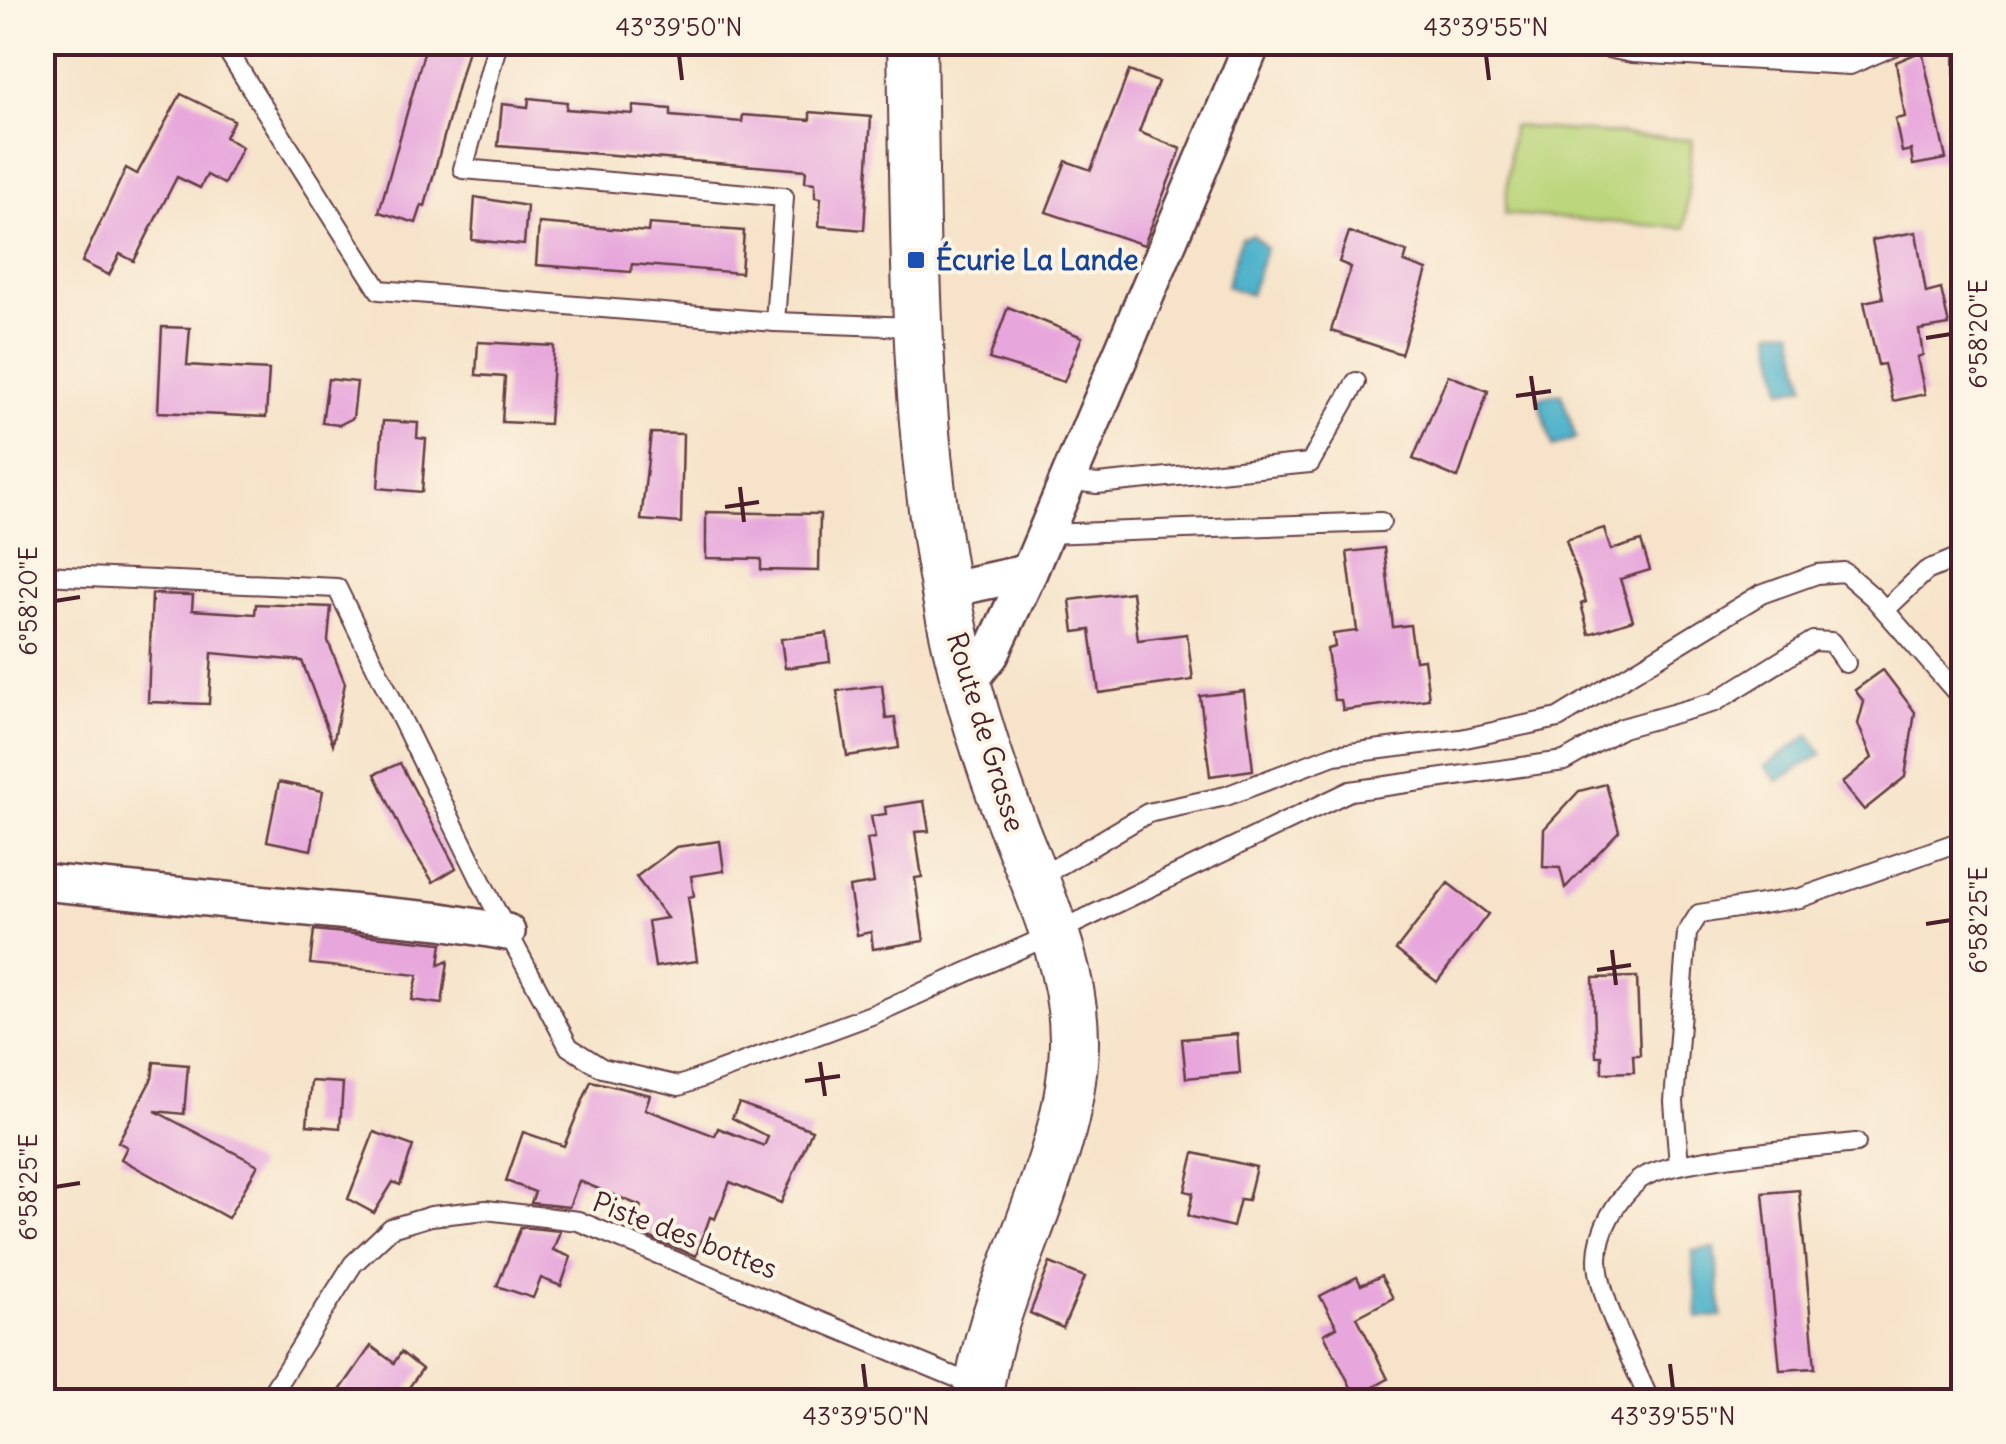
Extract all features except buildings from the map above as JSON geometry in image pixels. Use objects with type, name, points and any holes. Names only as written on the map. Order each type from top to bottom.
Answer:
[{"type":"street","name":"Route de Grasse","points":[[912,42],[926,428],[946,590],[967,684],[1055,933],[1070,994],[1074,1043],[1070,1091],[1050,1170],[978,1394]]},
{"type":"street","points":[[967,684],[992,654],[1029,572],[1252,42]]},
{"type":"street","points":[[946,590],[1029,572]]},
{"type":"street","points":[[42,882],[441,921],[507,932]]},
{"type":"lane","points":[[222,42],[379,290],[774,322],[920,327]]},
{"type":"lane","points":[[498,42],[462,169],[784,197],[774,322]]},
{"type":"lane","points":[[1579,42],[1632,53],[1850,65],[1903,42]]},
{"type":"lane","points":[[1964,53],[1964,72]]},
{"type":"lane","points":[[1068,480],[1097,484],[1310,463],[1356,382]]},
{"type":"lane","points":[[1045,534],[1381,522]]},
{"type":"lane","points":[[1885,610],[1926,571],[1964,555]]},
{"type":"lane","points":[[1035,881],[1148,813],[1226,796],[1334,755],[1461,739],[1558,718],[1761,594],[1817,574],[1844,572],[1885,610],[1964,701]]},
{"type":"lane","points":[[42,574],[337,588],[507,932],[569,1047],[602,1068],[679,1086],[874,1014],[1055,933],[1350,791],[1564,761],[1622,728],[1715,702],[1813,642],[1831,642],[1846,663]]},
{"type":"lane","points":[[1679,1166],[1674,1102],[1686,933],[1699,914],[1800,898],[1964,840]]},
{"type":"lane","points":[[1650,1402],[1611,1307],[1598,1260],[1604,1223],[1641,1178],[1679,1166],[1856,1143]]},
{"type":"lane","name":"Piste des bottes","points":[[266,1402],[353,1264],[391,1228],[432,1216],[486,1210],[578,1221],[978,1394]]},
{"type":"green space","points":[[1512,126],[1692,140],[1685,228],[1505,214]]},
{"type":"water","points":[[1253,235],[1266,248],[1250,295],[1226,286],[1241,238]]},
{"type":"water","points":[[1793,329],[1805,386],[1782,390],[1771,331]]},
{"type":"water","points":[[1561,393],[1576,438],[1553,447],[1538,398]]},
{"type":"water","points":[[1809,735],[1822,754],[1777,781],[1765,766]]},
{"type":"water","points":[[1715,1248],[1722,1316],[1698,1318],[1692,1251]]},
{"type":"place","name":"Écurie La Lande","points":[[916,260]]}]
